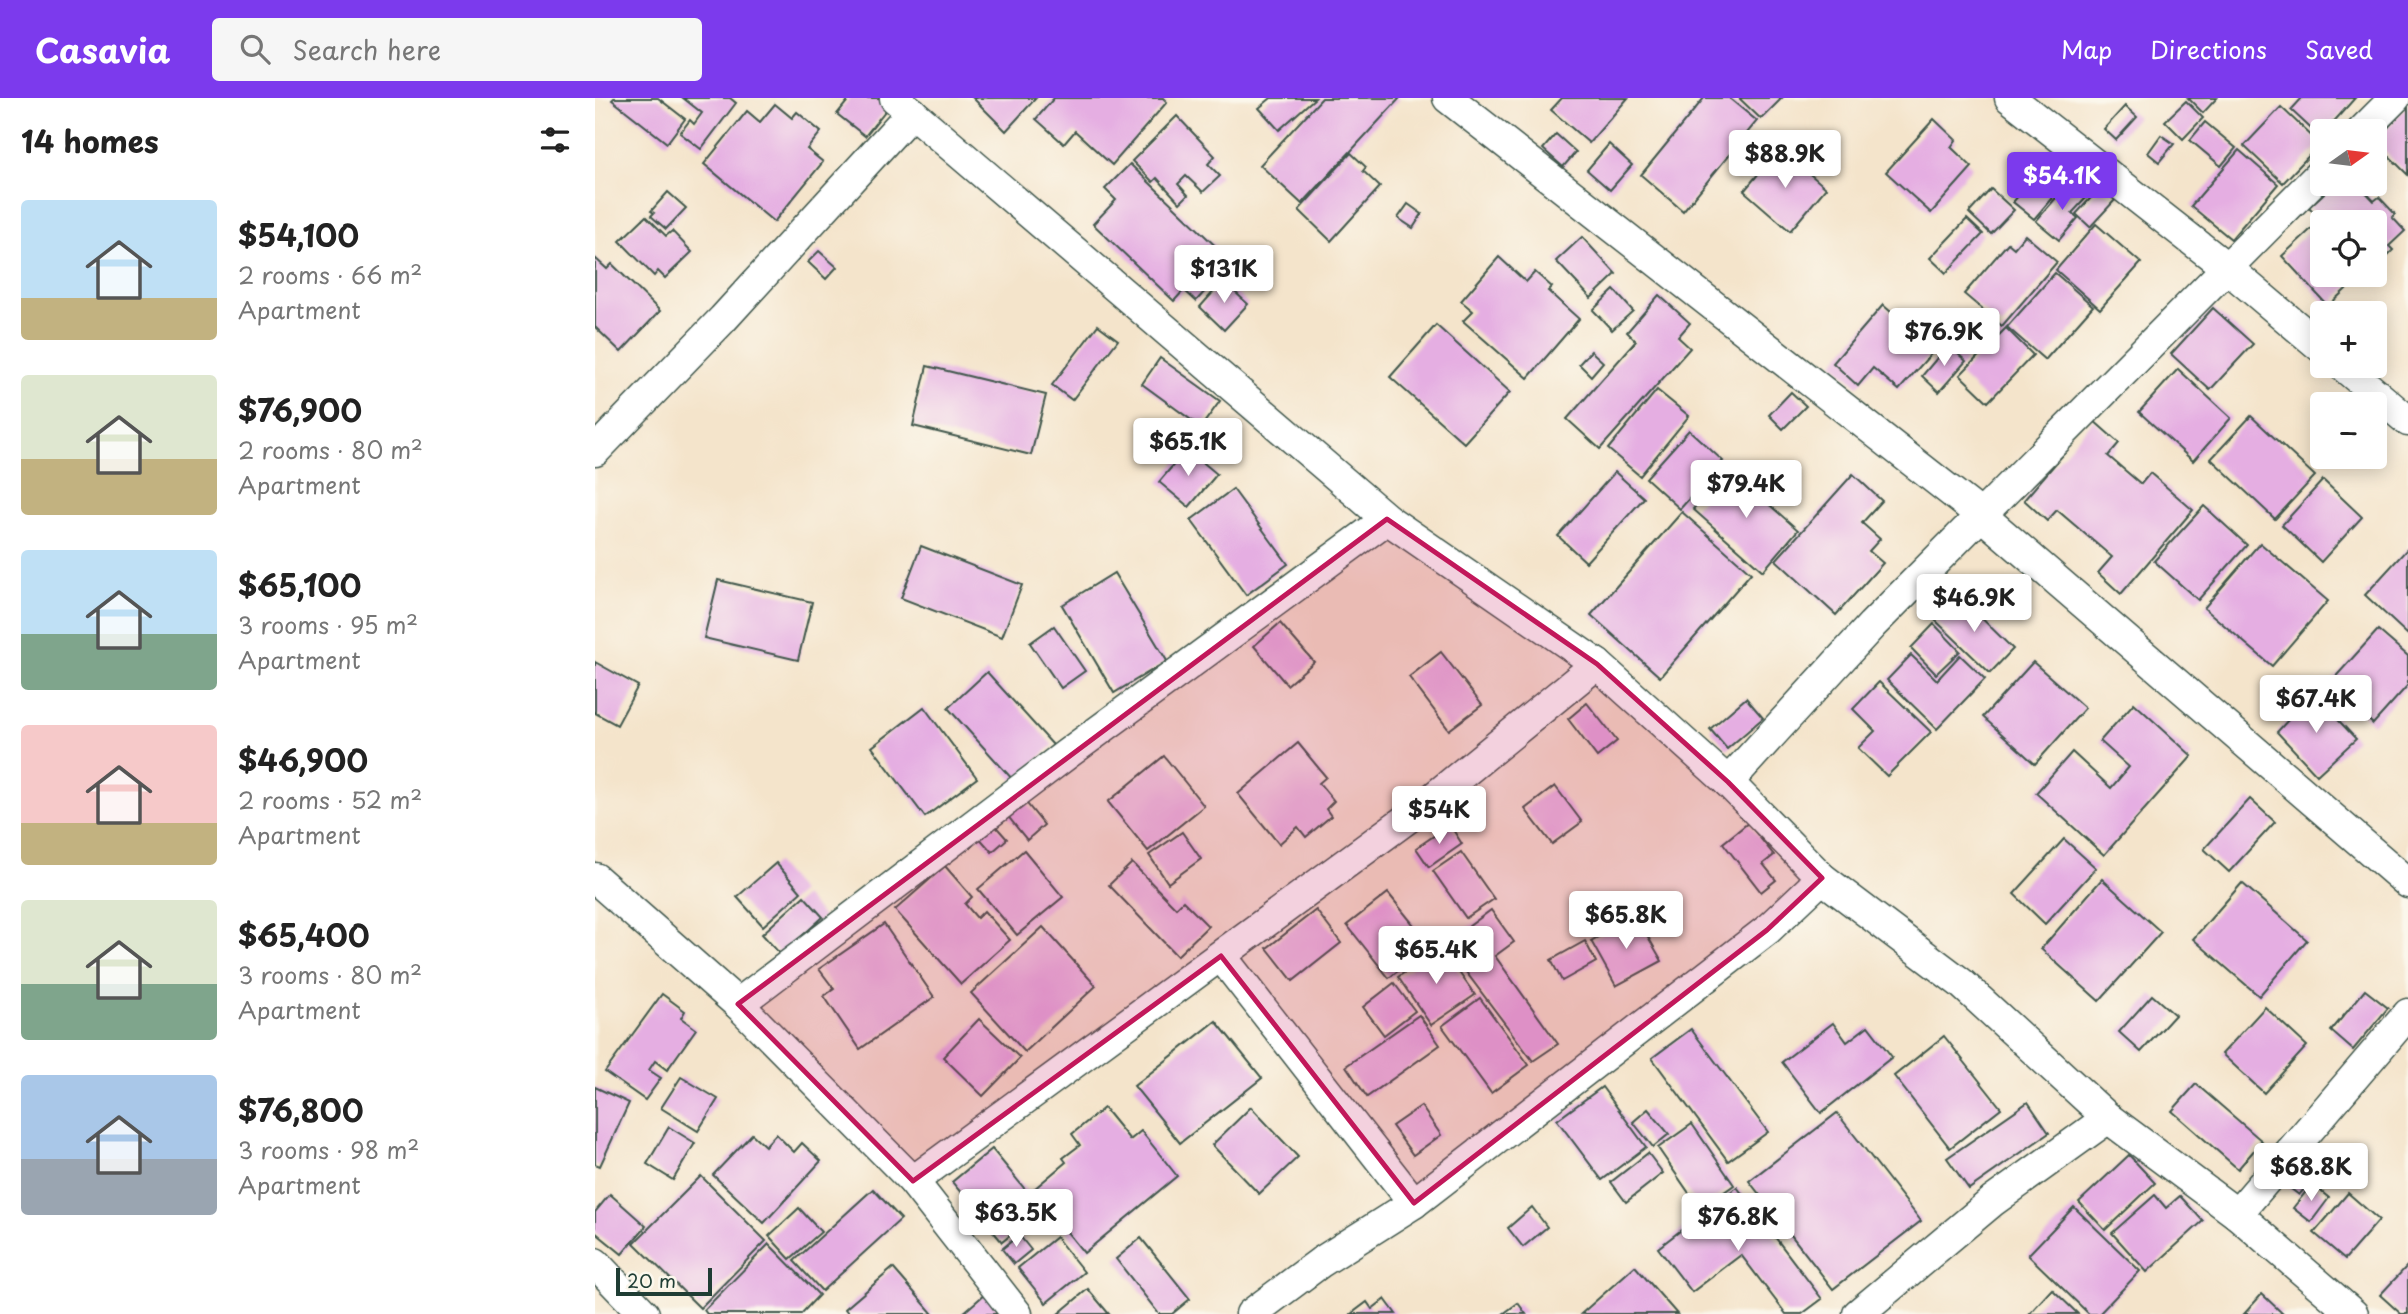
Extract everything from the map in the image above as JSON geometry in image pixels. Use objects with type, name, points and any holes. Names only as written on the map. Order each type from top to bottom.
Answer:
[{"type":"street","points":[[1448,98],[1981,515],[2408,883]]},
{"type":"street","points":[[2010,98],[2226,267],[2310,338]]},
{"type":"street","points":[[2375,119],[2395,98]]},
{"type":"street","points":[[595,451],[723,318],[903,105],[1387,519],[1597,664],[1728,782],[1822,878],[1961,983],[2108,1118],[2237,1214],[2353,1314]]},
{"type":"street","points":[[1728,782],[1872,625],[2310,184]]},
{"type":"street","points":[[2357,378],[2408,421]]},
{"type":"street","points":[[738,1004],[1067,754],[1387,519]]},
{"type":"street","points":[[913,1181],[1416,812],[1597,664]]},
{"type":"street","points":[[595,878],[738,1004],[913,1181],[1017,1314]]},
{"type":"street","points":[[1251,1314],[1321,1262],[1414,1203],[1767,930],[1822,878]]},
{"type":"street","points":[[1221,956],[1414,1203]]},
{"type":"street","points":[[2237,1214],[2408,1014]]},
{"type":"street","points":[[1858,1314],[1993,1201],[2108,1118]]},
{"type":"street","points":[[598,1274],[643,1314]]},
{"type":"highlighted area","points":[[1387,519],[1597,664],[1728,782],[1822,878],[1767,930],[1414,1203],[1221,956],[913,1181],[738,1004]]},
{"type":"building","points":[[658,98],[685,119],[667,143],[612,100]]},
{"type":"building","points":[[683,98],[730,98],[736,103],[701,149],[680,133],[690,120],[694,124],[702,113]]},
{"type":"building","points":[[850,98],[879,98],[889,106],[865,136],[837,114]]},
{"type":"building","points":[[973,98],[1036,98],[1006,131]]},
{"type":"building","points":[[1054,98],[1163,98],[1167,102],[1112,165],[1075,131],[1064,144],[1036,119]]},
{"type":"building","points":[[1271,98],[1315,98],[1279,130],[1259,108]]},
{"type":"building","points":[[1322,98],[1400,98],[1302,204],[1260,165]]},
{"type":"building","points":[[1562,98],[1628,98],[1589,143],[1551,110]]},
{"type":"building","points":[[1704,98],[1729,98],[1757,121],[1683,211],[1641,175]]},
{"type":"building","points":[[1739,98],[1782,98],[1761,119]]},
{"type":"building","points":[[2188,98],[2217,98],[2203,113]]},
{"type":"building","points":[[2302,98],[2355,98],[2336,119],[2310,119],[2310,128],[2291,110]]},
{"type":"building","points":[[2186,101],[2203,118],[2183,139],[2165,121]]},
{"type":"building","points":[[775,104],[792,118],[797,112],[821,132],[807,149],[823,162],[774,222],[704,164],[747,111],[760,122]]},
{"type":"building","points":[[2408,105],[2408,175],[2387,154],[2387,129]]},
{"type":"building","points":[[2125,106],[2137,117],[2116,140],[2104,129]]},
{"type":"building","points":[[2281,107],[2310,135],[2310,155],[2283,183],[2244,146]]},
{"type":"building","points":[[1177,116],[1215,156],[1208,164],[1220,176],[1203,192],[1186,176],[1178,184],[1188,195],[1180,203],[1157,178],[1153,182],[1132,161]]},
{"type":"building","points":[[1934,119],[1956,140],[1951,147],[1972,167],[1931,213],[1886,172]]},
{"type":"building","points":[[2205,122],[2236,148],[2221,166],[2190,140]]},
{"type":"building","points":[[1556,134],[1576,152],[1563,167],[1543,149]]},
{"type":"building","points":[[2161,135],[2174,144],[2159,162],[2148,153]]},
{"type":"building","points":[[1609,144],[1632,165],[1610,190],[1587,170]]},
{"type":"building","points":[[1780,148],[1826,188],[1790,231],[1744,191]]},
{"type":"building","points":[[2239,150],[2278,184],[2231,239],[2191,206]]},
{"type":"building","points":[[1351,153],[1366,167],[1363,171],[1380,187],[1331,241],[1299,210]]},
{"type":"building","points":[[1130,164],[1227,257],[1216,270],[1220,275],[1196,301],[1184,290],[1174,301],[1093,224],[1116,200],[1105,189]]},
{"type":"building","points":[[2042,168],[2062,186],[2034,219],[2013,202]]},
{"type":"building","points":[[2069,183],[2086,198],[2072,213],[2078,218],[2059,240],[2036,221]]},
{"type":"building","points":[[2101,187],[2115,200],[2090,227],[2076,214]]},
{"type":"building","points":[[1991,189],[2014,210],[1991,234],[1969,213]]},
{"type":"building","points":[[668,192],[686,208],[666,229],[651,216],[654,213],[651,211]]},
{"type":"building","points":[[2321,196],[2369,196],[2374,201],[2379,197],[2395,214],[2392,217],[2405,231],[2389,246],[2393,250],[2387,256],[2387,210],[2312,210],[2309,207]]},
{"type":"building","points":[[1408,204],[1422,214],[1413,228],[1398,218]]},
{"type":"building","points":[[646,216],[666,236],[672,231],[692,252],[665,278],[658,271],[654,276],[620,241]]},
{"type":"building","points":[[1967,219],[1983,234],[1946,273],[1930,258]]},
{"type":"building","points":[[2096,224],[2141,263],[2100,309],[2056,270]]},
{"type":"building","points":[[2310,230],[2310,286],[2282,256]]},
{"type":"building","points":[[2025,235],[2057,262],[2002,326],[1964,294],[2008,243],[2014,248]]},
{"type":"building","points":[[1582,237],[1616,274],[1591,298],[1556,261]]},
{"type":"building","points":[[819,251],[837,267],[826,279],[808,262]]},
{"type":"building","points":[[1499,257],[1526,282],[1535,272],[1552,287],[1548,291],[1579,319],[1528,378],[1463,321],[1473,311],[1461,301]]},
{"type":"building","points":[[595,258],[607,269],[612,264],[660,311],[621,352],[595,327]]},
{"type":"building","points":[[2055,273],[2093,306],[2045,360],[2007,327]]},
{"type":"building","points":[[1223,281],[1248,304],[1224,330],[1200,307]]},
{"type":"building","points":[[2311,287],[2348,287],[2333,301],[2323,301]]},
{"type":"building","points":[[1614,290],[1633,311],[1612,330],[1593,310]]},
{"type":"building","points":[[1659,295],[1690,323],[1678,337],[1690,348],[1600,449],[1567,419],[1636,341],[1627,332]]},
{"type":"building","points":[[1883,305],[1907,326],[1917,314],[1945,338],[1899,390],[1873,368],[1858,386],[1833,363]]},
{"type":"building","points":[[2213,308],[2253,344],[2210,390],[2171,354]]},
{"type":"building","points":[[1098,325],[1118,340],[1072,400],[1052,385]]},
{"type":"building","points":[[1436,325],[1510,392],[1464,443],[1390,377]]},
{"type":"building","points":[[2006,328],[2033,355],[1988,402],[1960,375]]},
{"type":"building","points":[[1948,345],[1966,361],[1939,392],[1922,376]]},
{"type":"building","points":[[1591,351],[1603,362],[1591,376],[1579,364]]},
{"type":"building","points":[[1160,358],[1220,401],[1201,427],[1142,384]]},
{"type":"building","points":[[927,366],[1046,395],[1031,455],[913,426]]},
{"type":"building","points":[[2178,369],[2231,418],[2193,461],[2139,412]]},
{"type":"building","points":[[1657,390],[1689,416],[1640,476],[1608,449]]},
{"type":"building","points":[[1791,392],[1806,406],[1783,429],[1769,415]]},
{"type":"building","points":[[2251,416],[2315,476],[2275,519],[2211,459]]},
{"type":"building","points":[[2093,420],[2119,443],[2108,456],[2141,484],[2150,473],[2193,510],[2121,594],[2098,573],[2112,557],[2057,510],[2047,521],[2024,500]]},
{"type":"building","points":[[1689,430],[1723,461],[1680,509],[1646,478]]},
{"type":"building","points":[[1187,449],[1217,474],[1189,507],[1159,482]]},
{"type":"building","points":[[1729,469],[1798,530],[1763,571],[1693,509]]},
{"type":"building","points":[[1615,472],[1644,498],[1586,562],[1558,536]]},
{"type":"building","points":[[1853,474],[1882,501],[1862,523],[1880,539],[1869,551],[1883,563],[1836,615],[1776,560]]},
{"type":"building","points":[[2323,480],[2362,517],[2321,562],[2282,525]]},
{"type":"building","points":[[1233,489],[1288,564],[1246,595],[1191,520]]},
{"type":"building","points":[[2204,506],[2247,545],[2198,600],[2154,561]]},
{"type":"building","points":[[1682,512],[1751,573],[1660,677],[1591,615]]},
{"type":"building","points":[[2260,543],[2328,601],[2272,666],[2204,608]]},
{"type":"building","points":[[921,546],[1022,585],[1002,637],[901,598]]},
{"type":"building","points":[[2408,548],[2408,635],[2365,595]]},
{"type":"building","points":[[1114,573],[1167,661],[1114,693],[1062,605]]},
{"type":"building","points":[[718,580],[812,602],[798,660],[704,638]]},
{"type":"building","points":[[1958,595],[2013,649],[1990,673],[1934,619]]},
{"type":"building","points":[[1280,623],[1314,662],[1287,685],[1254,646]]},
{"type":"building","points":[[1934,624],[1960,651],[1936,674],[1911,648]]},
{"type":"building","points":[[1054,626],[1085,671],[1061,688],[1030,643]]},
{"type":"building","points":[[2378,630],[2408,656],[2408,685],[2373,724],[2329,684]]},
{"type":"building","points":[[1441,652],[1482,705],[1449,730],[1409,677]]},
{"type":"building","points":[[1911,655],[1937,680],[1960,655],[1985,679],[1937,729],[1887,680]]},
{"type":"building","points":[[595,662],[638,686],[617,725],[595,713]]},
{"type":"building","points":[[2033,662],[2085,708],[2035,764],[1983,717]]},
{"type":"building","points":[[987,672],[1053,745],[1014,781],[948,708]]},
{"type":"building","points":[[1879,682],[1931,732],[1887,776],[1858,748],[1875,731],[1853,709]]},
{"type":"building","points":[[2313,693],[2356,739],[2317,775],[2277,732]]},
{"type":"building","points":[[1746,698],[1763,718],[1727,749],[1710,729]]},
{"type":"building","points":[[1587,703],[1617,741],[1597,757],[1568,719]]},
{"type":"building","points":[[2134,703],[2192,756],[2104,855],[2036,793],[2072,752],[2111,788],[2129,767],[2100,741]]},
{"type":"building","points":[[924,707],[977,778],[925,817],[872,747]]},
{"type":"building","points":[[1298,743],[1326,777],[1319,783],[1334,801],[1326,809],[1331,816],[1306,837],[1298,827],[1279,844],[1238,794]]},
{"type":"building","points":[[1164,756],[1204,806],[1148,851],[1108,802]]},
{"type":"building","points":[[1555,786],[1582,822],[1552,844],[1525,809]]},
{"type":"building","points":[[2250,799],[2275,822],[2229,872],[2204,849]]},
{"type":"building","points":[[1024,800],[1044,825],[1027,840],[1006,814]]},
{"type":"building","points":[[992,822],[1007,839],[992,852],[977,835]]},
{"type":"building","points":[[1748,823],[1774,855],[1763,864],[1776,880],[1761,892],[1723,843]]},
{"type":"building","points":[[1450,825],[1462,844],[1429,867],[1416,848]]},
{"type":"building","points":[[1182,832],[1201,859],[1168,883],[1149,855]]},
{"type":"building","points":[[2064,839],[2096,868],[2045,924],[2014,894]]},
{"type":"building","points":[[1024,850],[1063,897],[1017,935],[978,889]]},
{"type":"building","points":[[1461,852],[1494,899],[1466,918],[1433,871]]},
{"type":"building","points":[[776,863],[801,892],[763,926],[737,897]]},
{"type":"building","points":[[1132,863],[1176,908],[1183,901],[1208,926],[1177,956],[1109,885]]},
{"type":"building","points":[[945,866],[972,897],[965,904],[977,918],[984,911],[1010,940],[961,984],[895,910]]},
{"type":"building","points":[[2102,879],[2161,932],[2099,1001],[2041,949]]},
{"type":"building","points":[[2242,883],[2307,940],[2259,996],[2193,939]]},
{"type":"building","points":[[1388,893],[1430,945],[1389,978],[1347,925]]},
{"type":"building","points":[[804,896],[823,917],[781,955],[762,934]]},
{"type":"building","points":[[1316,910],[1341,943],[1293,981],[1267,948]]},
{"type":"building","points":[[1491,910],[1514,942],[1495,956],[1558,1044],[1533,1061],[1445,944]]},
{"type":"building","points":[[1636,916],[1662,961],[1616,986],[1591,941]]},
{"type":"building","points":[[884,924],[934,997],[860,1049],[824,996],[834,989],[819,969]]},
{"type":"building","points":[[1043,927],[1096,986],[1025,1052],[971,993]]},
{"type":"building","points":[[1585,941],[1596,962],[1562,981],[1551,960]]},
{"type":"building","points":[[1441,947],[1475,995],[1431,1025],[1398,977]]},
{"type":"building","points":[[1394,983],[1415,1011],[1384,1035],[1363,1007]]},
{"type":"building","points":[[2365,990],[2388,1008],[2353,1050],[2331,1031]]},
{"type":"building","points":[[662,994],[685,1011],[681,1018],[696,1029],[667,1070],[655,1061],[649,1070],[661,1078],[645,1100],[605,1072]]},
{"type":"building","points":[[2152,995],[2175,1015],[2141,1052],[2119,1032]]},
{"type":"building","points":[[1480,998],[1529,1065],[1491,1093],[1442,1026]]},
{"type":"building","points":[[2265,1007],[2307,1046],[2264,1093],[2222,1054]]},
{"type":"building","points":[[1419,1015],[1440,1045],[1367,1097],[1346,1066]]},
{"type":"building","points":[[979,1019],[1020,1058],[983,1096],[943,1057]]},
{"type":"building","points":[[1216,1021],[1262,1078],[1180,1143],[1134,1086]]},
{"type":"building","points":[[1833,1023],[1847,1042],[1868,1026],[1892,1057],[1821,1113],[1782,1062]]},
{"type":"building","points":[[1691,1029],[1768,1132],[1728,1161],[1652,1058]]},
{"type":"building","points":[[1944,1036],[2001,1108],[1950,1148],[1894,1076]]},
{"type":"building","points":[[681,1077],[718,1099],[698,1131],[661,1108]]},
{"type":"building","points":[[2196,1084],[2262,1141],[2238,1169],[2172,1111]]},
{"type":"building","points":[[595,1087],[629,1103],[600,1166],[595,1164]]},
{"type":"building","points":[[1602,1087],[1646,1147],[1602,1180],[1557,1120]]},
{"type":"building","points":[[2028,1102],[2049,1133],[1969,1189],[1947,1158]]},
{"type":"building","points":[[1421,1106],[1441,1135],[1413,1155],[1392,1126]]},
{"type":"building","points":[[1251,1107],[1298,1157],[1259,1194],[1212,1145]]},
{"type":"building","points":[[1104,1108],[1130,1140],[1141,1131],[1177,1176],[1084,1253],[1033,1190],[1066,1162],[1063,1158],[1080,1145],[1072,1134]]},
{"type":"building","points":[[1648,1109],[1669,1134],[1653,1147],[1633,1122]]},
{"type":"building","points":[[1837,1113],[1921,1221],[1833,1289],[1749,1181]]},
{"type":"building","points":[[1692,1124],[1734,1185],[1700,1209],[1658,1148]]},
{"type":"building","points":[[669,1127],[695,1143],[673,1180],[647,1164]]},
{"type":"building","points":[[752,1134],[765,1146],[776,1134],[794,1152],[802,1143],[821,1161],[764,1223],[713,1175]]},
{"type":"building","points":[[992,1149],[1042,1210],[1002,1242],[952,1182]]},
{"type":"building","points":[[1648,1153],[1663,1173],[1626,1202],[1611,1182]]},
{"type":"building","points":[[2129,1155],[2155,1183],[2105,1230],[2079,1202]]},
{"type":"building","points":[[2311,1157],[2323,1168],[2299,1195],[2286,1185]]},
{"type":"building","points":[[701,1176],[766,1241],[700,1308],[634,1243]]},
{"type":"building","points":[[2312,1184],[2329,1198],[2311,1222],[2293,1208]]},
{"type":"building","points":[[1737,1187],[1822,1299],[1802,1314],[1786,1314],[1741,1255],[1692,1292],[1658,1248]]},
{"type":"building","points":[[873,1189],[901,1219],[822,1291],[794,1261]]},
{"type":"building","points":[[2348,1193],[2379,1220],[2345,1259],[2314,1233]]},
{"type":"building","points":[[610,1194],[646,1226],[622,1254],[595,1232],[595,1212]]},
{"type":"building","points":[[2155,1195],[2166,1208],[2180,1196],[2203,1221],[2147,1272],[2112,1233]]},
{"type":"building","points":[[1532,1207],[1547,1227],[1523,1247],[1508,1228]]},
{"type":"building","points":[[2074,1207],[2140,1271],[2099,1314],[2089,1314],[2028,1255]]},
{"type":"building","points":[[799,1208],[821,1232],[790,1259],[769,1236]]},
{"type":"building","points":[[1019,1235],[1031,1250],[1014,1264],[1002,1249]]},
{"type":"building","points":[[1056,1237],[1084,1272],[1046,1303],[1018,1268]]},
{"type":"building","points":[[1141,1238],[1190,1299],[1172,1314],[1159,1314],[1116,1259]]},
{"type":"building","points":[[769,1244],[819,1295],[801,1314],[707,1314],[704,1310]]},
{"type":"building","points":[[2408,1265],[2408,1314],[2401,1314],[2380,1295]]},
{"type":"building","points":[[1635,1266],[1677,1314],[1581,1314]]},
{"type":"building","points":[[893,1268],[933,1314],[849,1314],[845,1309]]},
{"type":"building","points":[[1088,1289],[1109,1314],[1058,1314]]},
{"type":"building","points":[[2052,1289],[2078,1314],[2029,1314]]},
{"type":"building","points":[[985,1294],[1002,1314],[962,1314]]},
{"type":"building","points":[[2262,1294],[2283,1314],[2244,1314]]},
{"type":"building","points":[[1385,1299],[1396,1314],[1351,1314],[1367,1302],[1372,1309]]},
{"type":"building","points":[[1518,1303],[1526,1314],[1503,1314]]}]
